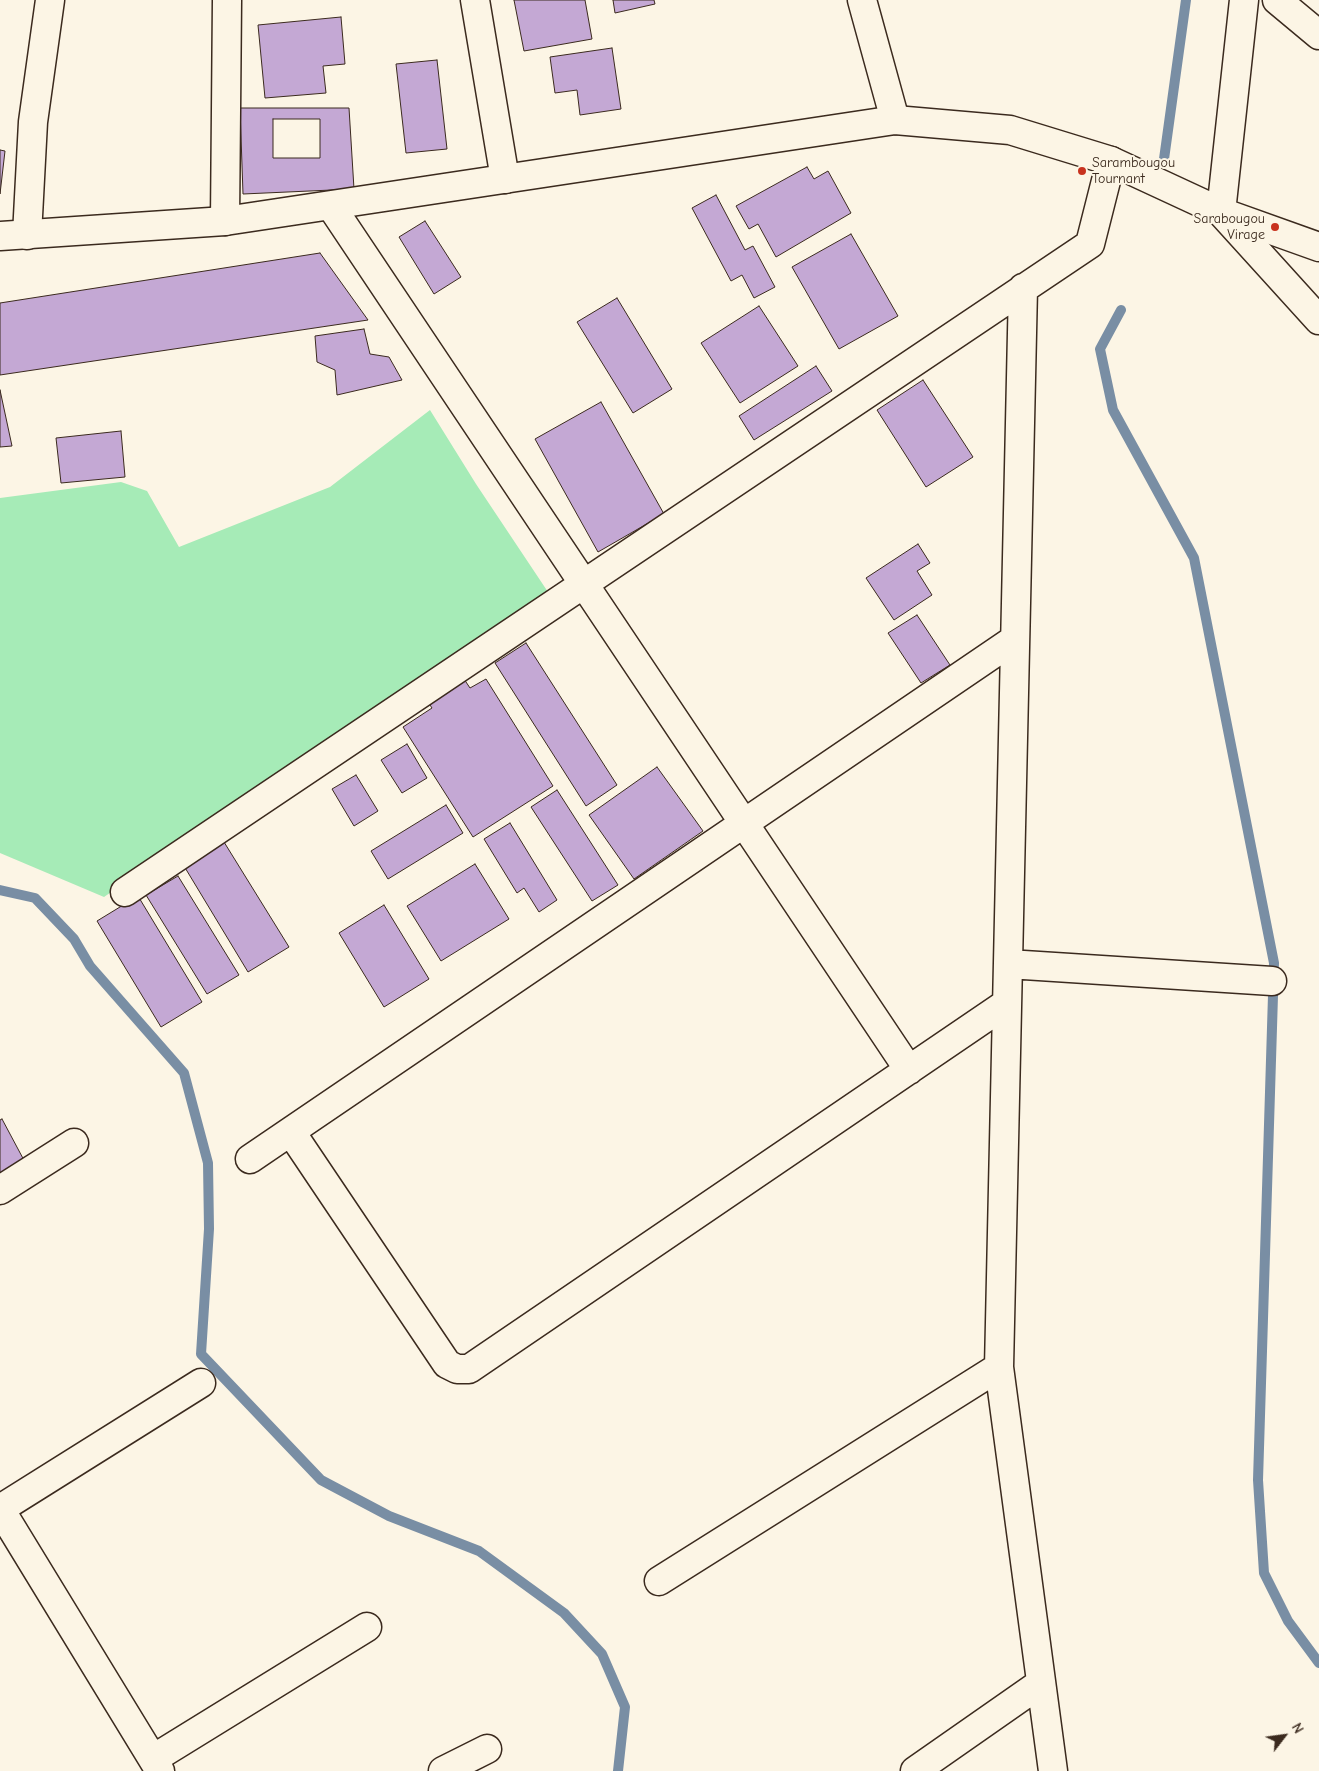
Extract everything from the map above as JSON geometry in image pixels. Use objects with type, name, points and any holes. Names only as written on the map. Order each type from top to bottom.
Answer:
[{"type":"street","points":[[27,235],[32,122],[50,0]]},
{"type":"street","points":[[225,222],[227,0]]},
{"type":"street","points":[[475,0],[505,179]]},
{"type":"street","points":[[862,0],[895,120]]},
{"type":"street","points":[[1244,0],[1221,212],[1319,320]]},
{"type":"street","points":[[1277,0],[1319,35]]},
{"type":"street","points":[[0,236],[225,222],[895,120],[1010,130],[1111,161],[1221,212],[1319,247]]},
{"type":"street","points":[[125,892],[1090,244],[1111,161]]},
{"type":"street","points":[[331,206],[909,1070]]},
{"type":"street","points":[[1023,288],[999,1367],[1053,1771]]},
{"type":"street","points":[[250,1160],[1015,639]]},
{"type":"street","points":[[1008,964],[1272,981]]},
{"type":"street","points":[[291,1132],[448,1364],[457,1369],[469,1369],[1007,1003]]},
{"type":"street","points":[[0,1190],[74,1143]]},
{"type":"street","points":[[659,1581],[999,1367]]},
{"type":"street","points":[[201,1384],[0,1509],[157,1765],[367,1627]]},
{"type":"street","points":[[915,1771],[1041,1683]]},
{"type":"street","points":[[443,1771],[487,1749]]},
{"type":"green space","points":[[430,410],[476,484],[548,592],[104,897],[0,853],[0,498],[121,482],[147,491],[179,547],[330,487]]},
{"type":"building","points":[[514,0],[585,0],[592,39],[524,51]]},
{"type":"building","points":[[613,0],[654,0],[655,4],[615,13]]},
{"type":"building","points":[[341,17],[345,64],[323,66],[326,93],[265,98],[258,25]]},
{"type":"building","points":[[612,48],[621,109],[580,115],[577,90],[555,93],[550,57]]},
{"type":"building","points":[[437,60],[447,149],[406,153],[396,64]]},
{"type":"building","points":[[240,108],[349,108],[354,189],[243,194]],"holes":[[[273,119],[320,119],[320,158],[273,158]]]},
{"type":"building","points":[[0,150],[5,151],[0,194]]},
{"type":"building","points":[[807,167],[814,179],[828,171],[851,213],[776,257],[758,224],[749,229],[736,206]]},
{"type":"building","points":[[716,195],[745,250],[753,246],[775,287],[754,298],[742,275],[731,281],[692,208]]},
{"type":"building","points":[[425,221],[461,277],[434,294],[399,237]]},
{"type":"building","points":[[851,234],[898,316],[839,349],[792,267]]},
{"type":"building","points":[[320,253],[368,320],[0,375],[0,303]]},
{"type":"building","points":[[617,298],[672,389],[633,413],[577,322]]},
{"type":"building","points":[[759,306],[798,366],[740,403],[701,343]]},
{"type":"building","points":[[364,329],[370,354],[389,357],[402,380],[337,395],[335,370],[317,362],[315,336]]},
{"type":"building","points":[[816,366],[832,391],[754,440],[739,416]]},
{"type":"building","points":[[923,380],[973,457],[926,487],[877,410]]},
{"type":"building","points":[[0,390],[12,446],[0,447]]},
{"type":"building","points":[[601,402],[664,514],[598,552],[535,439]]},
{"type":"building","points":[[121,431],[125,477],[61,483],[56,438]]},
{"type":"building","points":[[918,544],[930,563],[917,571],[932,595],[894,620],[866,578]]},
{"type":"building","points":[[917,615],[950,665],[921,683],[888,633]]},
{"type":"building","points":[[526,643],[617,785],[586,806],[495,663]]},
{"type":"building","points":[[464,679],[470,688],[486,679],[553,786],[473,837],[403,727],[432,708],[428,702]]},
{"type":"building","points":[[407,744],[427,778],[402,793],[381,760]]},
{"type":"building","points":[[657,767],[703,831],[634,879],[589,815]]},
{"type":"building","points":[[356,775],[378,811],[354,826],[332,789]]},
{"type":"building","points":[[557,790],[618,885],[592,901],[531,807]]},
{"type":"building","points":[[446,805],[463,833],[388,879],[371,851]]},
{"type":"building","points":[[510,823],[557,900],[539,912],[524,888],[517,893],[484,839]]},
{"type":"building","points":[[224,842],[289,947],[248,972],[184,866]]},
{"type":"building","points":[[475,864],[509,919],[441,961],[407,906]]},
{"type":"building","points":[[178,876],[239,975],[207,994],[146,895]]},
{"type":"building","points":[[138,896],[202,1002],[161,1027],[97,921]]},
{"type":"building","points":[[384,905],[429,979],[384,1007],[339,933]]},
{"type":"building","points":[[2,1119],[26,1164],[0,1178],[0,1120]]},
{"type":"waterway","points":[[1164,159],[1186,0]]},
{"type":"waterway","points":[[1121,310],[1100,349],[1113,410],[1194,558],[1274,963],[1258,1480],[1264,1573],[1288,1621],[1319,1663]]},
{"type":"waterway","points":[[0,890],[35,898],[74,939],[90,966],[184,1073],[208,1163],[209,1229],[201,1354],[321,1480],[389,1516],[479,1551],[564,1613],[602,1654],[625,1707],[618,1771]]},
{"type":"place","name":"Sarambougou Tournant","points":[[1082,171]]},
{"type":"place","name":"Sarabougou Virage","points":[[1275,227]]}]
